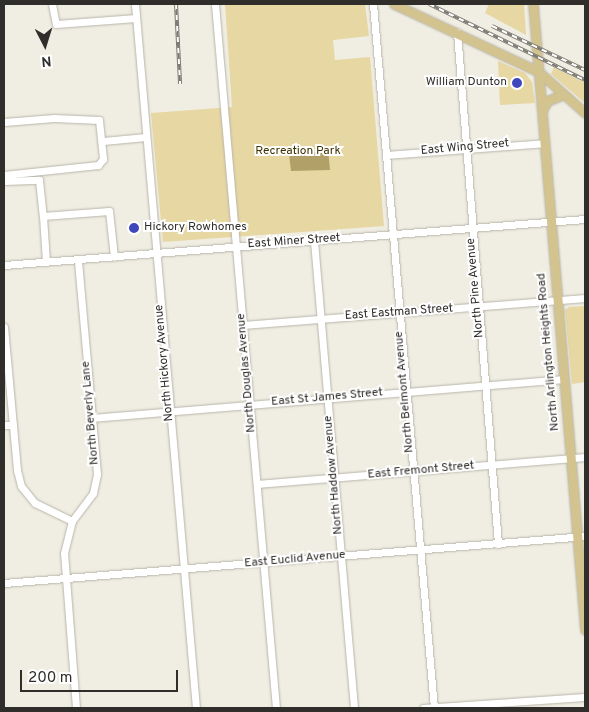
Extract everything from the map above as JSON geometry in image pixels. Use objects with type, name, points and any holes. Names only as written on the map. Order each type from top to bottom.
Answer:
[{"type":"main road","points":[[394,4],[539,72],[585,113]]},
{"type":"main road","name":"North Arlington Heights Road","points":[[533,4],[570,458],[581,537],[585,630]]},
{"type":"main road","points":[[541,111],[547,101],[564,94]]},
{"type":"street","points":[[52,4],[56,24],[136,18]]},
{"type":"street","name":"North Hickory Avenue","points":[[135,4],[196,708]]},
{"type":"street","name":"North Douglas Avenue","points":[[215,4],[276,708]]},
{"type":"street","name":"North Belmont Avenue","points":[[373,4],[418,550],[434,708]]},
{"type":"street","name":"North Pine Avenue","points":[[456,32],[498,544]]},
{"type":"street","points":[[4,122],[96,119],[101,124],[103,141],[103,159],[98,165],[4,175]]},
{"type":"street","points":[[103,141],[146,138]]},
{"type":"street","name":"East Wing Street","points":[[386,155],[544,142]]},
{"type":"street","points":[[4,181],[39,180],[46,262]]},
{"type":"street","points":[[43,216],[109,211],[114,257]]},
{"type":"street","name":"East Miner Street","points":[[4,266],[585,219]]},
{"type":"street","name":"North Haddow Avenue","points":[[314,241],[354,708]]},
{"type":"street","name":"North Beverly Lane","points":[[76,708],[64,553],[72,521],[89,500],[96,481],[78,260]]},
{"type":"street","name":"East Eastman Street","points":[[243,325],[585,298]]},
{"type":"street","points":[[4,328],[21,486],[36,503],[72,521]]},
{"type":"street","name":"East St James Street","points":[[91,418],[564,379]]},
{"type":"street","points":[[4,426],[13,425]]},
{"type":"street","name":"East Fremont Street","points":[[257,484],[585,457]]},
{"type":"street","name":"East Euclid Avenue","points":[[4,583],[581,537]]},
{"type":"street","points":[[423,708],[513,705],[585,697]]},
{"type":"green space","name":"Recreation Park","points":[[225,4],[365,4],[369,36],[333,40],[335,60],[370,57],[384,226],[163,242],[151,113],[232,107]]},
{"type":"green space","points":[[489,4],[524,4],[526,35],[485,13]]},
{"type":"green space","points":[[498,61],[525,73],[532,82],[535,103],[500,105]]},
{"type":"green space","points":[[554,67],[585,83],[585,103],[551,74]]},
{"type":"green space","points":[[585,306],[585,382],[572,384],[565,310],[569,307]]},
{"type":"shaded area","points":[[324,148],[328,148],[330,170],[291,171],[289,154],[324,152]]},
{"type":"railway","points":[[176,4],[180,84]]},
{"type":"railway","points":[[429,4],[585,80]]},
{"type":"railway","points":[[492,26],[585,70]]},
{"type":"place","name":"William Dunton","points":[[517,83]]},
{"type":"place","name":"Hickory Rowhomes","points":[[134,228]]}]
